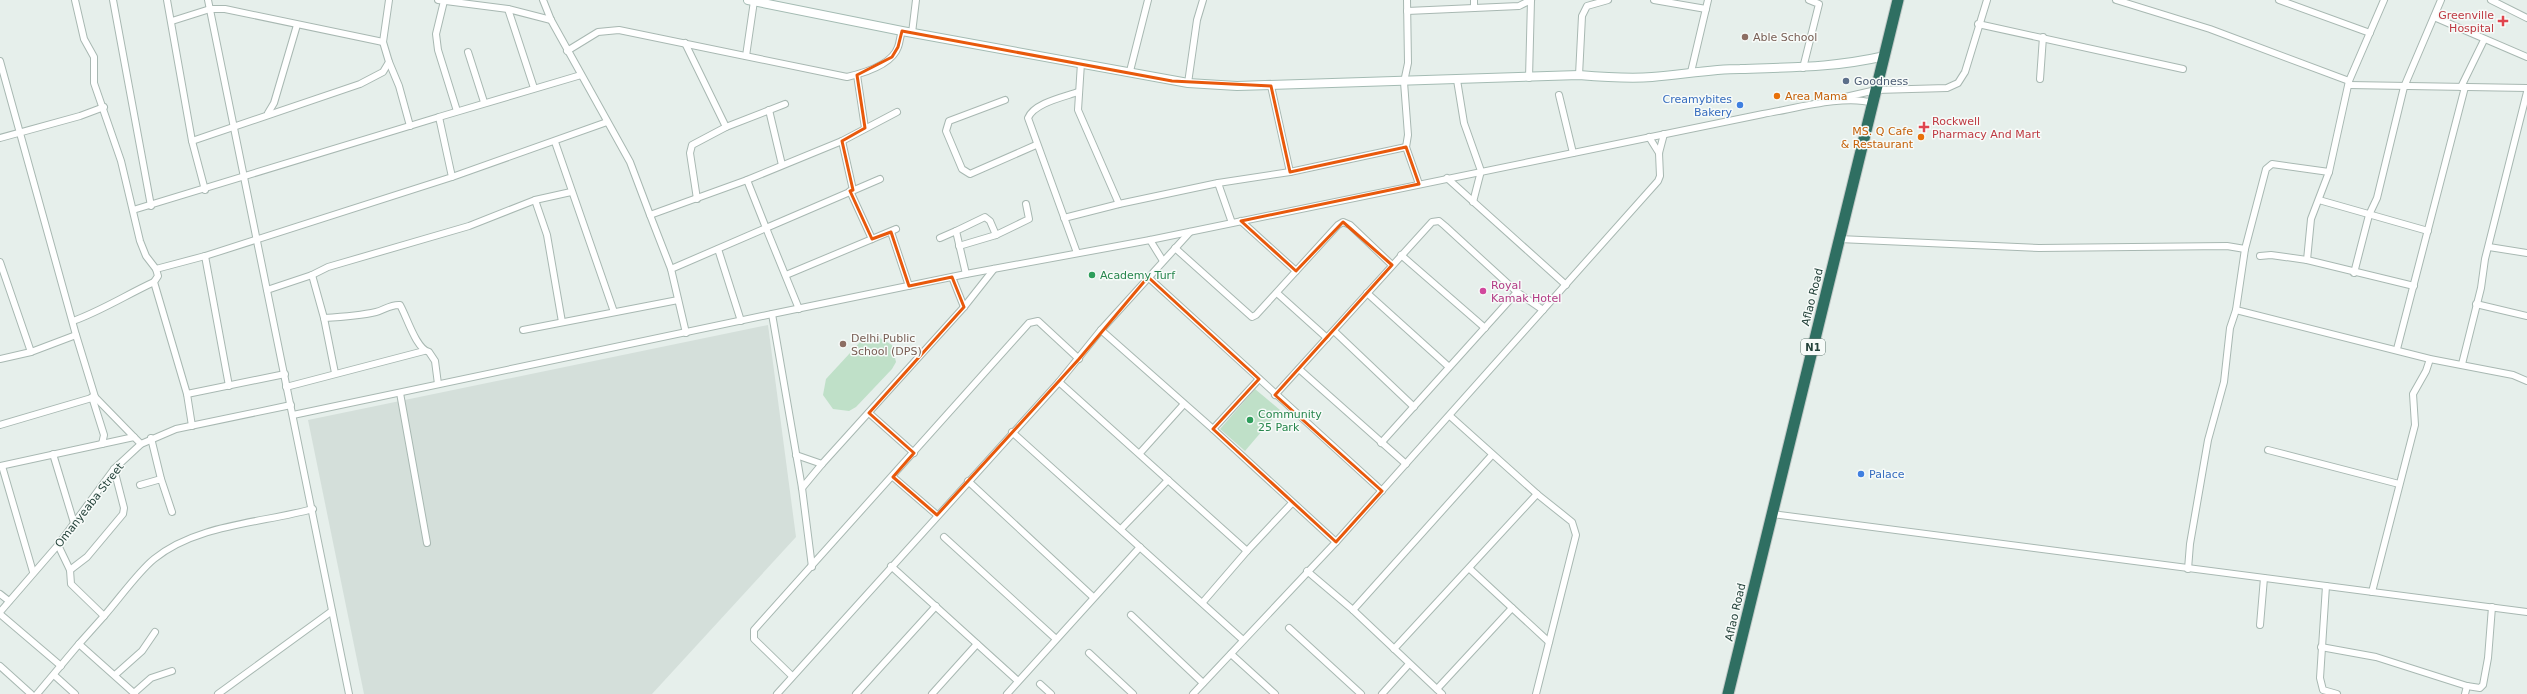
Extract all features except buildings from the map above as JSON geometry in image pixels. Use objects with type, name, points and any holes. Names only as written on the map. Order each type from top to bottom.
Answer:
[{"type":"highway","name":"Aflao Road","points":[[1728,694],[1898,0]]},
{"type":"street","points":[[73,321],[97,312],[122,297],[154,282],[158,276],[156,269],[142,248],[121,161],[104,107],[94,83],[94,57],[84,39],[75,0]]},
{"type":"street","points":[[113,0],[151,206]]},
{"type":"street","points":[[167,0],[172,21],[192,141],[205,190]]},
{"type":"street","points":[[208,0],[246,178],[257,240],[285,374],[286,387],[313,509],[349,694]]},
{"type":"street","points":[[388,0],[383,42],[399,86],[410,126]]},
{"type":"street","points":[[457,111],[438,50],[436,34],[441,0],[508,9],[551,20]]},
{"type":"street","points":[[543,0],[551,20],[630,162],[671,270],[686,333]]},
{"type":"street","points":[[912,33],[916,0]]},
{"type":"street","points":[[1130,71],[1147,0]]},
{"type":"street","points":[[1188,83],[1197,20],[1203,0]]},
{"type":"street","points":[[1407,0],[1408,62],[1404,82],[1408,135],[1406,147],[1418,184]]},
{"type":"street","points":[[1474,0],[1474,8]]},
{"type":"street","points":[[1407,11],[1519,6],[1531,0]]},
{"type":"street","points":[[1529,78],[1531,0]]},
{"type":"street","points":[[1579,76],[1582,16],[1587,6],[1608,0]]},
{"type":"street","points":[[1654,0],[1706,9]]},
{"type":"street","points":[[1691,72],[1708,0]]},
{"type":"street","points":[[1803,68],[1819,2],[1809,0]]},
{"type":"street","points":[[293,415],[966,274],[1150,240],[1664,134],[1863,96],[1947,88],[1958,83],[1965,72],[1978,24],[1987,0]]},
{"type":"street","points":[[2116,0],[2210,29],[2349,83],[2404,86],[2527,88]]},
{"type":"street","points":[[2279,0],[2370,32]]},
{"type":"street","points":[[2307,260],[2312,218],[2329,172],[2349,83],[2384,0]]},
{"type":"street","points":[[2354,273],[2369,215],[2377,198],[2404,86],[2441,0]]},
{"type":"street","points":[[2491,0],[2500,2],[2527,18]]},
{"type":"street","points":[[746,56],[751,1],[912,33],[1130,71],[1188,83],[1237,86],[1579,76],[1619,78],[1739,69],[1803,68],[1848,64],[1885,56]]},
{"type":"street","points":[[1519,6],[1530,12]]},
{"type":"street","points":[[172,21],[210,9],[225,9],[383,42]]},
{"type":"street","points":[[508,9],[534,88]]},
{"type":"street","points":[[2434,17],[2484,40],[2527,57]]},
{"type":"street","points":[[1978,24],[2184,69]]},
{"type":"street","points":[[268,114],[274,103],[297,25]]},
{"type":"street","points":[[568,51],[598,32],[606,30],[619,30],[847,77],[857,75],[883,64],[892,57],[898,47],[902,31]]},
{"type":"street","points":[[2040,79],[2043,38]]},
{"type":"street","points":[[2397,349],[2428,231],[2463,87],[2484,40]]},
{"type":"street","points":[[686,43],[726,127]]},
{"type":"street","points":[[468,52],[484,102]]},
{"type":"street","points":[[0,61],[3,79],[73,321],[104,435],[102,444]]},
{"type":"street","points":[[192,141],[360,84],[383,72],[390,62]]},
{"type":"street","points":[[1081,63],[1078,110],[1118,204]]},
{"type":"street","points":[[133,210],[246,178],[484,102],[581,75]]},
{"type":"street","points":[[857,75],[865,128]]},
{"type":"street","points":[[1457,80],[1464,123],[1481,171],[1473,202]]},
{"type":"street","points":[[1271,86],[1290,172]]},
{"type":"street","points":[[1076,254],[1036,145],[1028,118],[1029,115],[1044,105],[1078,92]]},
{"type":"street","points":[[2462,364],[2527,92]]},
{"type":"street","points":[[1559,95],[1573,152]]},
{"type":"street","points":[[1863,96],[1875,96]]},
{"type":"street","points":[[1005,100],[949,122],[946,126],[946,131],[962,169],[970,174],[1036,145]]},
{"type":"street","points":[[697,199],[691,149],[692,145],[726,127],[785,104]]},
{"type":"street","points":[[0,138],[19,131],[80,116],[104,107]]},
{"type":"street","points":[[769,110],[782,165]]},
{"type":"street","points":[[650,215],[747,180],[842,141],[897,112]]},
{"type":"street","points":[[439,117],[452,177]]},
{"type":"street","points":[[156,269],[257,240],[452,177],[555,142],[607,122]]},
{"type":"street","points":[[1193,694],[1307,571],[1336,542],[1450,416],[1658,181],[1660,176],[1659,153],[1664,134]]},
{"type":"street","points":[[1649,137],[1659,153]]},
{"type":"street","points":[[842,141],[852,190],[872,239]]},
{"type":"street","points":[[555,142],[571,192],[614,312]]},
{"type":"street","points":[[1064,218],[1118,204],[1218,183],[1290,172],[1406,147]]},
{"type":"street","points":[[2188,569],[2190,544],[2208,440],[2224,382],[2230,328],[2236,310],[2245,249],[2268,166],[2282,165],[2329,172]]},
{"type":"street","points":[[1447,178],[1566,285]]},
{"type":"street","points":[[671,270],[880,179]]},
{"type":"street","points":[[747,180],[799,309]]},
{"type":"street","points":[[1218,183],[1232,223]]},
{"type":"street","points":[[267,290],[312,275],[328,267],[469,226],[535,200],[571,192]]},
{"type":"street","points":[[535,200],[547,235],[562,322]]},
{"type":"street","points":[[2319,200],[2428,231]]},
{"type":"street","points":[[959,246],[996,234],[1029,219],[1026,204]]},
{"type":"street","points":[[940,238],[985,217],[990,221],[996,234]]},
{"type":"street","points":[[1241,221],[1296,271]]},
{"type":"street","points":[[1275,395],[1432,222],[1439,221],[1517,292],[1543,310]]},
{"type":"street","points":[[1175,248],[1249,316],[1256,316],[1338,225],[1343,222],[1350,225],[1392,265]]},
{"type":"street","points":[[786,275],[894,230],[909,286]]},
{"type":"street","points":[[956,231],[966,274]]},
{"type":"street","points":[[777,694],[1012,432],[1059,382],[1101,330],[1191,231]]},
{"type":"street","points":[[1840,239],[2039,248],[2227,246],[2245,249]]},
{"type":"street","points":[[1150,240],[1163,261]]},
{"type":"street","points":[[2489,247],[2527,253]]},
{"type":"street","points":[[718,249],[741,321]]},
{"type":"street","points":[[1401,255],[1485,328]]},
{"type":"street","points":[[2260,256],[2271,255],[2307,260],[2354,273],[2414,286]]},
{"type":"street","points":[[205,256],[230,386]]},
{"type":"street","points":[[0,262],[31,352]]},
{"type":"street","points":[[802,488],[964,307],[994,269]]},
{"type":"street","points":[[312,275],[324,318],[335,373]]},
{"type":"street","points":[[952,277],[964,307]]},
{"type":"street","points":[[1148,277],[1275,395],[1382,491]]},
{"type":"street","points":[[154,282],[187,394],[192,426]]},
{"type":"street","points":[[1381,443],[1517,292]]},
{"type":"street","points":[[1277,293],[1327,338]]},
{"type":"street","points":[[1367,293],[1449,367]]},
{"type":"street","points":[[523,330],[678,300]]},
{"type":"street","points":[[324,318],[353,316],[378,311],[395,304],[400,305],[424,351]]},
{"type":"street","points":[[2476,304],[2527,316]]},
{"type":"street","points":[[2236,310],[2397,349],[2430,359],[2513,375],[2527,381]]},
{"type":"street","points":[[772,314],[802,488],[812,567]]},
{"type":"street","points":[[792,676],[752,634],[754,630],[1030,323],[1038,321],[1079,359]]},
{"type":"street","points":[[1101,330],[1213,429],[1336,542]]},
{"type":"street","points":[[1334,331],[1414,407]]},
{"type":"street","points":[[0,359],[31,352],[76,335]]},
{"type":"street","points":[[286,387],[424,351],[429,352],[435,361],[438,384]]},
{"type":"street","points":[[2372,592],[2415,425],[2413,394],[2426,372],[2430,359]]},
{"type":"street","points":[[1299,369],[1406,464]]},
{"type":"street","points":[[187,394],[285,374]]},
{"type":"street","points":[[1213,429],[1259,379]]},
{"type":"street","points":[[1059,382],[1140,453],[1247,551]]},
{"type":"street","points":[[400,393],[427,543]]},
{"type":"street","points":[[0,425],[93,397]]},
{"type":"street","points":[[93,397],[141,444]]},
{"type":"street","points":[[1140,453],[1184,404]]},
{"type":"street","name":"Omanyeaba Street","points":[[0,613],[33,572],[58,545],[114,469],[141,444],[151,438],[192,426],[290,405]]},
{"type":"street","points":[[869,413],[914,453]]},
{"type":"street","points":[[1450,416],[1537,494],[1572,522],[1576,531],[1536,694]]},
{"type":"street","points":[[1012,432],[1243,640]]},
{"type":"street","points":[[33,572],[1,466],[134,438]]},
{"type":"street","points":[[151,438],[161,479],[172,512]]},
{"type":"street","points":[[2268,450],[2399,484]]},
{"type":"street","points":[[53,454],[74,523]]},
{"type":"street","points":[[1353,610],[1492,454]]},
{"type":"street","points":[[796,455],[822,464]]},
{"type":"street","points":[[70,570],[87,557],[124,514],[124,508],[114,469]]},
{"type":"street","points":[[893,477],[937,515]]},
{"type":"street","points":[[140,485],[161,479]]},
{"type":"street","points":[[1121,529],[1168,480]]},
{"type":"street","points":[[968,481],[1093,597]]},
{"type":"street","points":[[1394,649],[1470,569],[1537,494]]},
{"type":"street","points":[[1202,602],[1292,503]]},
{"type":"street","points":[[37,694],[149,563],[170,550],[222,528],[313,509]]},
{"type":"street","points":[[1772,514],[2527,612]]},
{"type":"street","points":[[944,537],[1056,639]]},
{"type":"street","points":[[58,545],[70,570],[71,584],[104,616]]},
{"type":"street","points":[[1007,694],[1093,597],[1140,547]]},
{"type":"street","points":[[891,566],[1018,681]]},
{"type":"street","points":[[1470,569],[1549,642]]},
{"type":"street","points":[[1307,571],[1353,610],[1440,692],[1512,608]]},
{"type":"street","points":[[2260,625],[2264,578]]},
{"type":"street","points":[[2326,586],[2319,668],[2323,690],[2337,694]]},
{"type":"street","points":[[0,594],[9,601]]},
{"type":"street","points":[[856,694],[936,606]]},
{"type":"street","points":[[2321,647],[2376,657],[2467,686],[2480,688],[2483,685],[2488,658],[2492,608]]},
{"type":"street","points":[[218,694],[332,611]]},
{"type":"street","points":[[0,613],[61,666]]},
{"type":"street","points":[[1131,615],[1203,683]]},
{"type":"street","points":[[1289,628],[1361,694]]},
{"type":"street","points":[[115,675],[142,651],[155,632]]},
{"type":"street","points":[[79,644],[134,693],[151,678],[172,670]]},
{"type":"street","points":[[932,694],[978,644]]},
{"type":"street","points":[[1089,653],[1133,694]]},
{"type":"street","points":[[1231,654],[1274,694]]},
{"type":"street","points":[[1382,694],[1409,664]]},
{"type":"street","points":[[0,666],[31,694]]},
{"type":"street","points":[[54,675],[75,694]]},
{"type":"street","points":[[1040,684],[1051,694]]},
{"type":"street","points":[[2465,694],[2467,686]]},
{"type":"highlighted area","points":[[902,31],[1172,81],[1271,86],[1290,172],[1406,147],[1419,184],[1241,221],[1296,271],[1343,222],[1392,265],[1275,395],[1382,491],[1336,542],[1292,503],[1213,429],[1259,379],[1148,277],[1079,359],[937,515],[893,477],[914,453],[869,413],[964,307],[952,277],[909,286],[891,232],[872,239],[850,191],[853,190],[842,141],[865,128],[857,75],[892,57],[898,47]]},
{"type":"shaded area","points":[[768,325],[796,537],[652,694],[364,694],[308,420]]},
{"type":"green space","points":[[869,337],[878,337],[892,345],[896,362],[892,369],[856,407],[849,411],[833,409],[823,395],[826,379],[862,340]]},
{"type":"green space","name":"Community 25 Park","points":[[1255,389],[1280,410],[1245,451],[1220,429]]},
{"type":"place","name":"Greenville Hospital","points":[[2503,21]]},
{"type":"place","name":"Able School","points":[[1745,37]]},
{"type":"place","name":"Goodness","points":[[1846,81]]},
{"type":"place","name":"Area Mama","points":[[1777,96]]},
{"type":"place","name":"Creamybites Bakery","points":[[1740,105]]},
{"type":"place","name":"Rockwell Pharmacy And Mart","points":[[1924,127]]},
{"type":"place","name":"MS. Q Cafe & Restaurant","points":[[1921,137]]},
{"type":"place","name":"Academy Turf","points":[[1092,275]]},
{"type":"place","name":"Royal Kamak Hotel","points":[[1483,291]]},
{"type":"place","name":"Delhi Public School (DPS)","points":[[843,344]]},
{"type":"place","name":"Community 25 Park","points":[[1250,420]]},
{"type":"place","name":"Palace","points":[[1861,474]]}]
